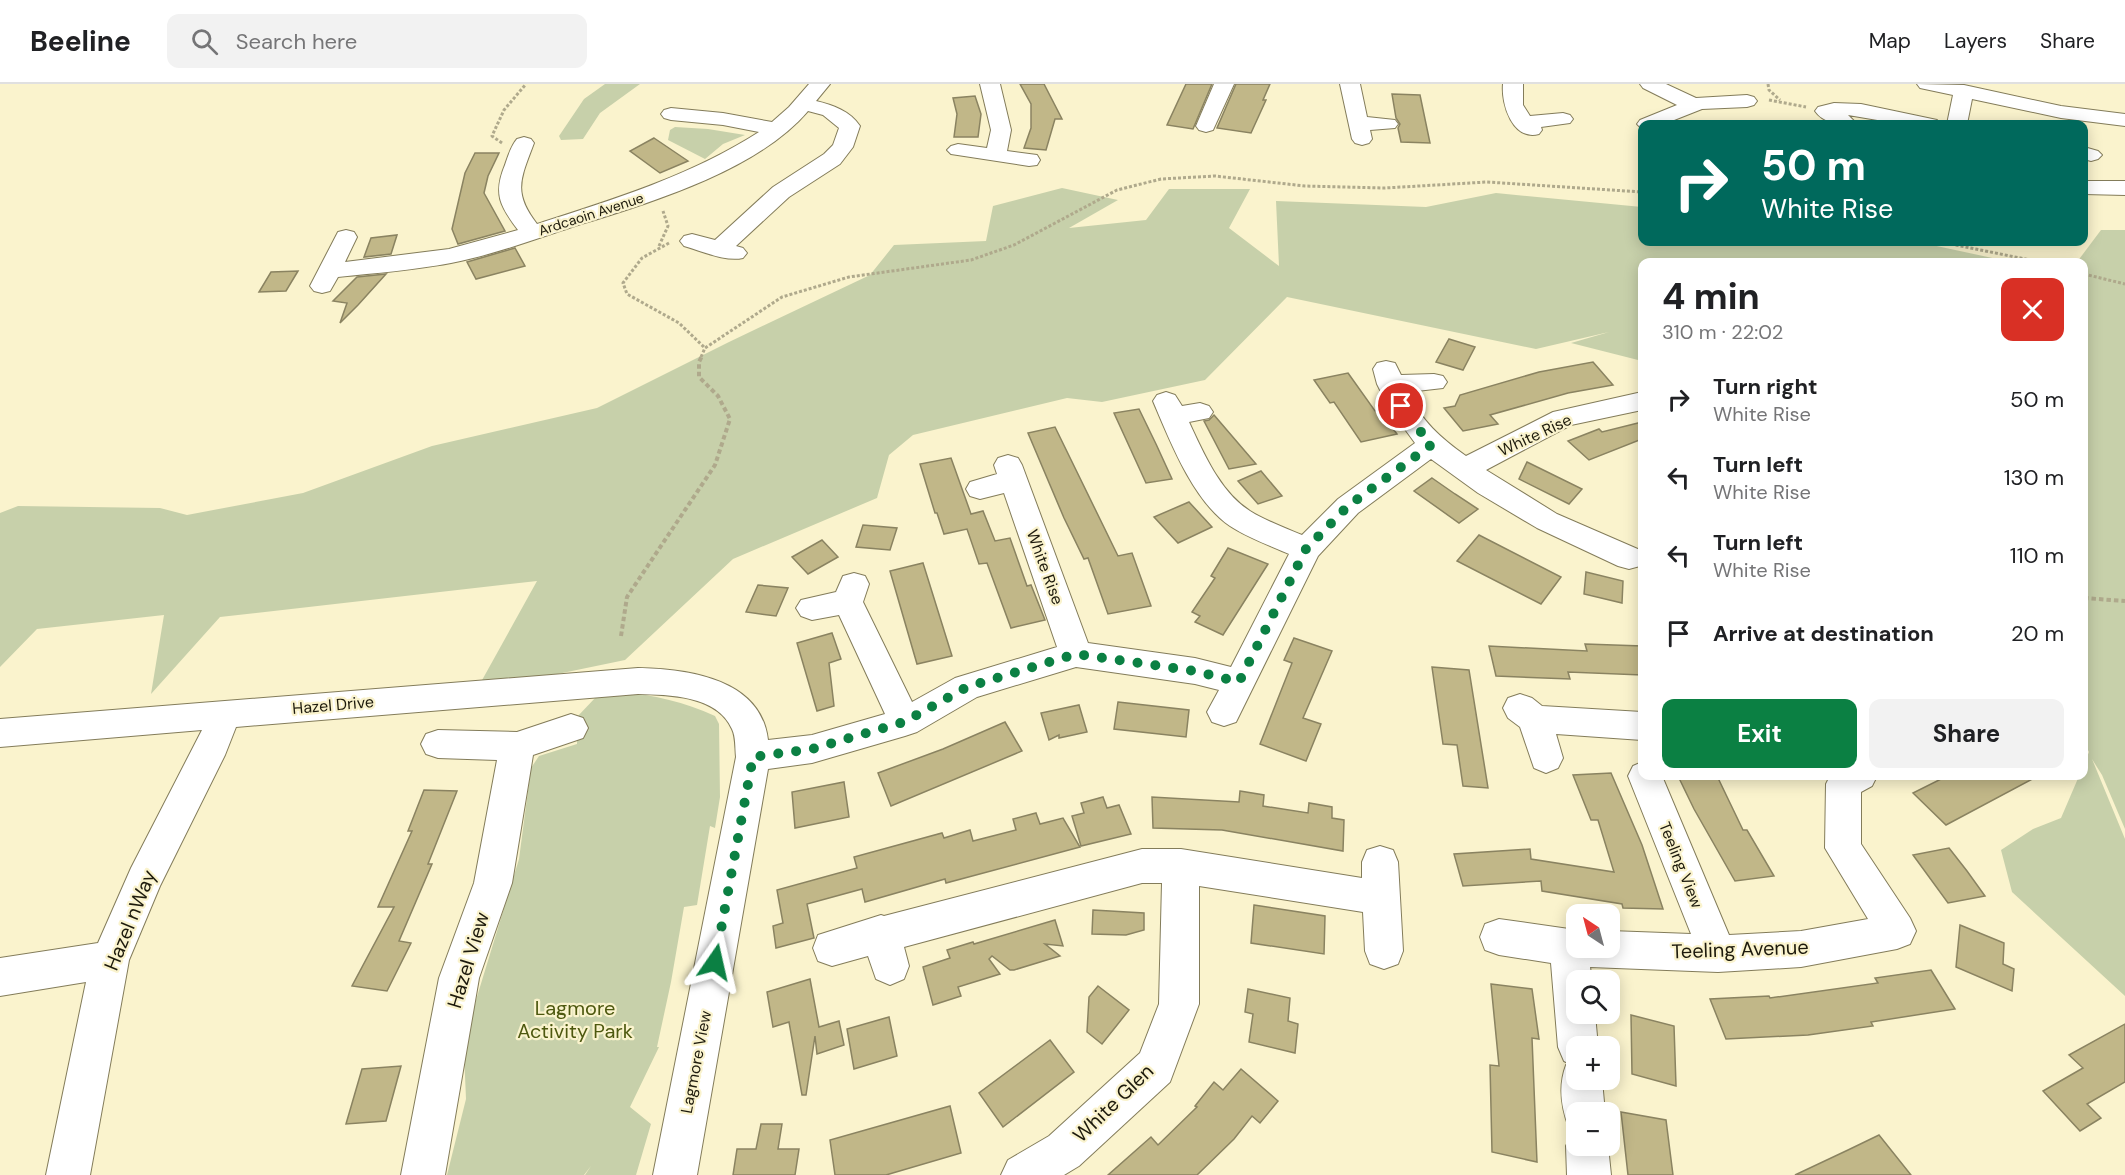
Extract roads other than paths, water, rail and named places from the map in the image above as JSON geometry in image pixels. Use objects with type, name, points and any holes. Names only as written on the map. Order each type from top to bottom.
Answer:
[{"type":"street","name":"Ardcaoin Avenue","points":[[346,237],[325,280],[434,259],[532,233],[656,192],[734,156],[777,129],[806,104],[820,84]]},
{"type":"street","points":[[990,84],[1001,130],[996,155]]},
{"type":"street","points":[[1191,107],[1210,118],[1224,84]]},
{"type":"street","points":[[1350,84],[1360,131],[1388,124]]},
{"type":"street","points":[[1513,84],[1511,102],[1516,113],[1528,126],[1563,119]]},
{"type":"street","points":[[1650,84],[1694,105]]},
{"type":"street","points":[[1927,84],[2061,112],[2125,120]]},
{"type":"street","points":[[1958,120],[1964,91]]},
{"type":"street","points":[[1657,120],[1702,103],[1747,101]]},
{"type":"street","points":[[692,241],[728,251],[781,192],[832,159],[843,147],[850,126],[830,111],[806,104]]},
{"type":"street","points":[[1842,120],[1825,111],[1830,109],[1866,111],[1895,120]]},
{"type":"street","points":[[668,115],[723,119],[777,129]]},
{"type":"street","points":[[522,143],[507,187],[513,208],[532,233]]},
{"type":"street","points":[[958,150],[1029,160]]},
{"type":"street","points":[[2088,188],[2125,188]]},
{"type":"street","points":[[1434,382],[1388,376],[1401,406],[1431,445],[1546,521],[1604,536],[1629,558]]},
{"type":"street","name":"White Rise","points":[[1465,469],[1563,418],[1638,402]]},
{"type":"street","points":[[1180,410],[1193,460],[1226,506],[1238,518],[1306,549]]},
{"type":"street","points":[[1224,712],[1306,549],[1348,506],[1431,445]]},
{"type":"street","name":"White Rise","points":[[980,489],[1011,472],[1076,654]]},
{"type":"street","points":[[812,608],[851,592],[904,722]]},
{"type":"street","points":[[753,757],[812,749],[904,722],[967,687],[1076,654],[1195,671],[1239,682]]},
{"type":"street","name":"Hazel Drive","points":[[0,733],[622,681],[666,680]]},
{"type":"street","name":"Lagmore View","points":[[666,680],[711,692],[731,703],[748,725],[753,757],[675,1175]]},
{"type":"street","points":[[1546,758],[1526,713],[1634,726],[1638,748]]},
{"type":"street","name":"Hazel nWay","points":[[68,1175],[111,960],[144,880],[208,755],[225,714]]},
{"type":"street","points":[[438,744],[517,746],[571,729]]},
{"type":"street","name":"Hazel View","points":[[423,1175],[459,978],[493,883],[517,746]]},
{"type":"street","name":"Teeling View","points":[[1647,780],[1718,954]]},
{"type":"street","name":"Teeling Avenue","points":[[1620,950],[1718,954],[1801,949],[1897,931],[1843,848],[1843,784],[1852,780]]},
{"type":"street","points":[[832,948],[885,950],[1142,866],[1181,866],[1381,880],[1384,951]]},
{"type":"street","name":"White Glen","points":[[1023,1175],[1064,1150],[1155,1067],[1179,1004],[1181,866]]},
{"type":"street","name":"Teeling Avenue","points":[[1499,937],[1566,947]]},
{"type":"street","points":[[1575,958],[1578,1036]]},
{"type":"street","points":[[0,977],[111,960]]},
{"type":"street","points":[[1588,1156],[1589,1175]]},
{"type":"park label","name":"Lagmore Activity Park","points":[[575,1020]]}]
